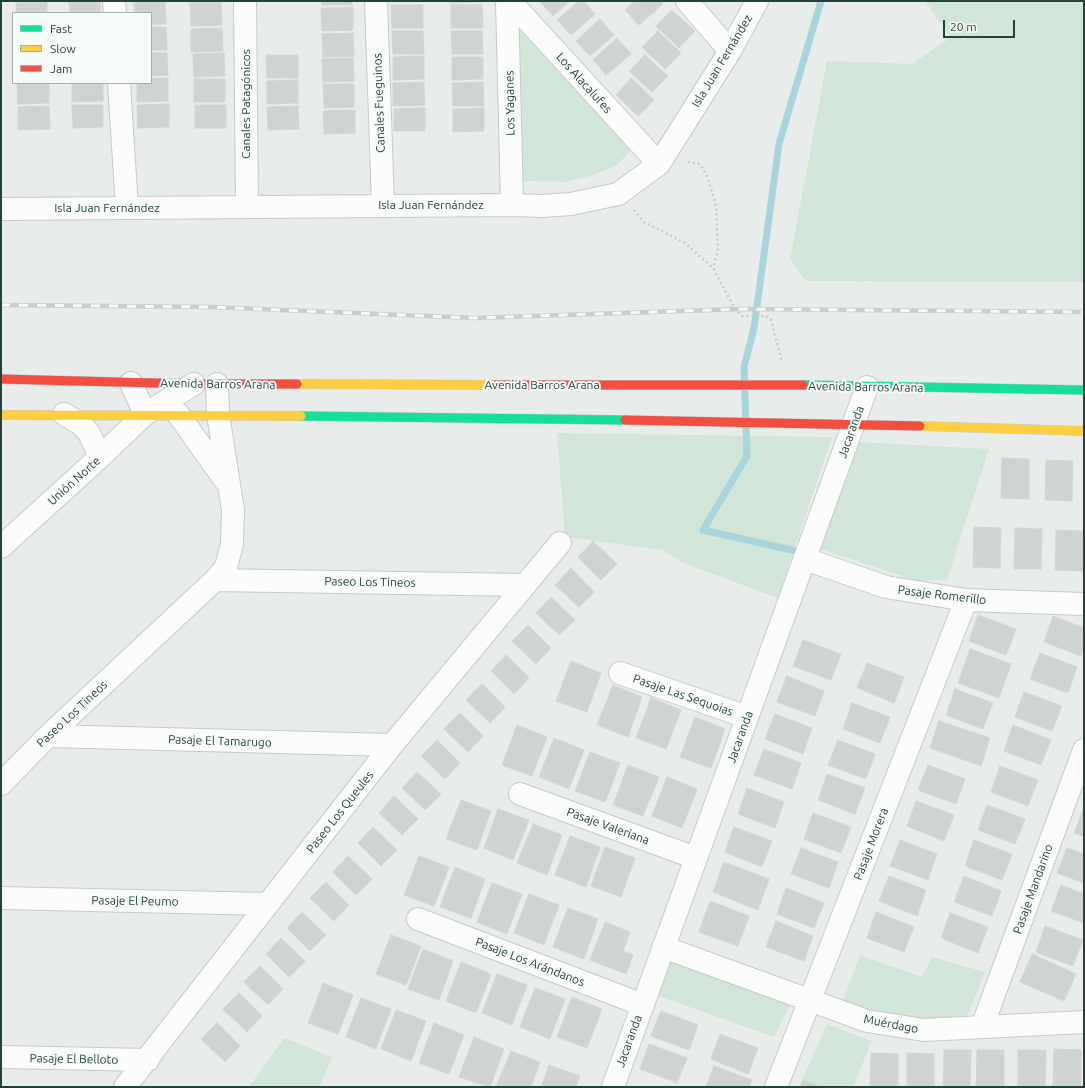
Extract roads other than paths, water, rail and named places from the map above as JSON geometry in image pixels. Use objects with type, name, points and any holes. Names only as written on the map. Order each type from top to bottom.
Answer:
[{"type":"street","points":[[114,1],[114,12]]},
{"type":"street","name":"Canales Patagónicos","points":[[246,1],[247,207]]},
{"type":"street","name":"Canales Fueguinos","points":[[376,1],[383,206]]},
{"type":"street","name":"Los Alacalufes","points":[[508,1],[659,164]]},
{"type":"street","name":"Los Yaganes","points":[[508,1],[512,204]]},
{"type":"street","points":[[687,1],[730,51]]},
{"type":"street","name":"Isla Juan Fernández","points":[[1,209],[512,204],[542,206],[571,204],[618,194],[659,164],[730,51],[757,1]]},
{"type":"street","points":[[119,84],[127,208]]},
{"type":"street","name":"Avenida Barros Arana","points":[[1,379],[194,384],[788,385],[1084,390]]},
{"type":"street","points":[[131,383],[145,414]]},
{"type":"street","name":"Unión Norte","points":[[1,547],[145,414],[194,384]]},
{"type":"street","name":"Paseo Los Tineos","points":[[1,784],[48,736],[226,568],[232,544],[233,510],[218,414],[218,384]]},
{"type":"street","name":"Jacaranda","points":[[613,1087],[867,387]]},
{"type":"street","points":[[64,414],[82,425],[92,438],[100,457]]},
{"type":"street","name":"Paseo Los Tineos","points":[[178,414],[229,486]]},
{"type":"street","points":[[1,415],[218,414],[854,424],[1084,430]]},
{"type":"street","name":"Paseo Los Queules","points":[[125,1087],[148,1060],[392,746],[560,543]]},
{"type":"street","name":"Pasaje Romerillo","points":[[805,559],[886,587],[966,600],[1084,604]]},
{"type":"street","name":"Paseo Los Tineos","points":[[215,580],[525,584]]},
{"type":"street","name":"Pasaje Morera","points":[[776,1087],[966,600]]},
{"type":"street","name":"Pasaje Las Sequoias","points":[[620,673],[747,717]]},
{"type":"street","name":"Pasaje El Tamarugo","points":[[48,736],[392,746]]},
{"type":"street","name":"Pasaje Mandarino","points":[[982,1028],[1084,750]]},
{"type":"street","name":"Pasaje Valeriana","points":[[520,794],[696,858]]},
{"type":"street","name":"Pasaje El Peumo","points":[[1,898],[268,904]]},
{"type":"street","name":"Pasaje Los Arándanos","points":[[418,919],[643,1005]]},
{"type":"street","name":"Muérdago","points":[[663,947],[867,1021],[924,1030],[1084,1022]]},
{"type":"street","name":"Pasaje El Belloto","points":[[1,1057],[148,1060]]},
{"type":"waterway","points":[[799,556],[800,552],[703,530],[747,456],[744,367],[754,328],[779,144],[821,1]]},
{"type":"railway","points":[[1,305],[210,307],[474,318],[742,309],[1084,312]]}]
